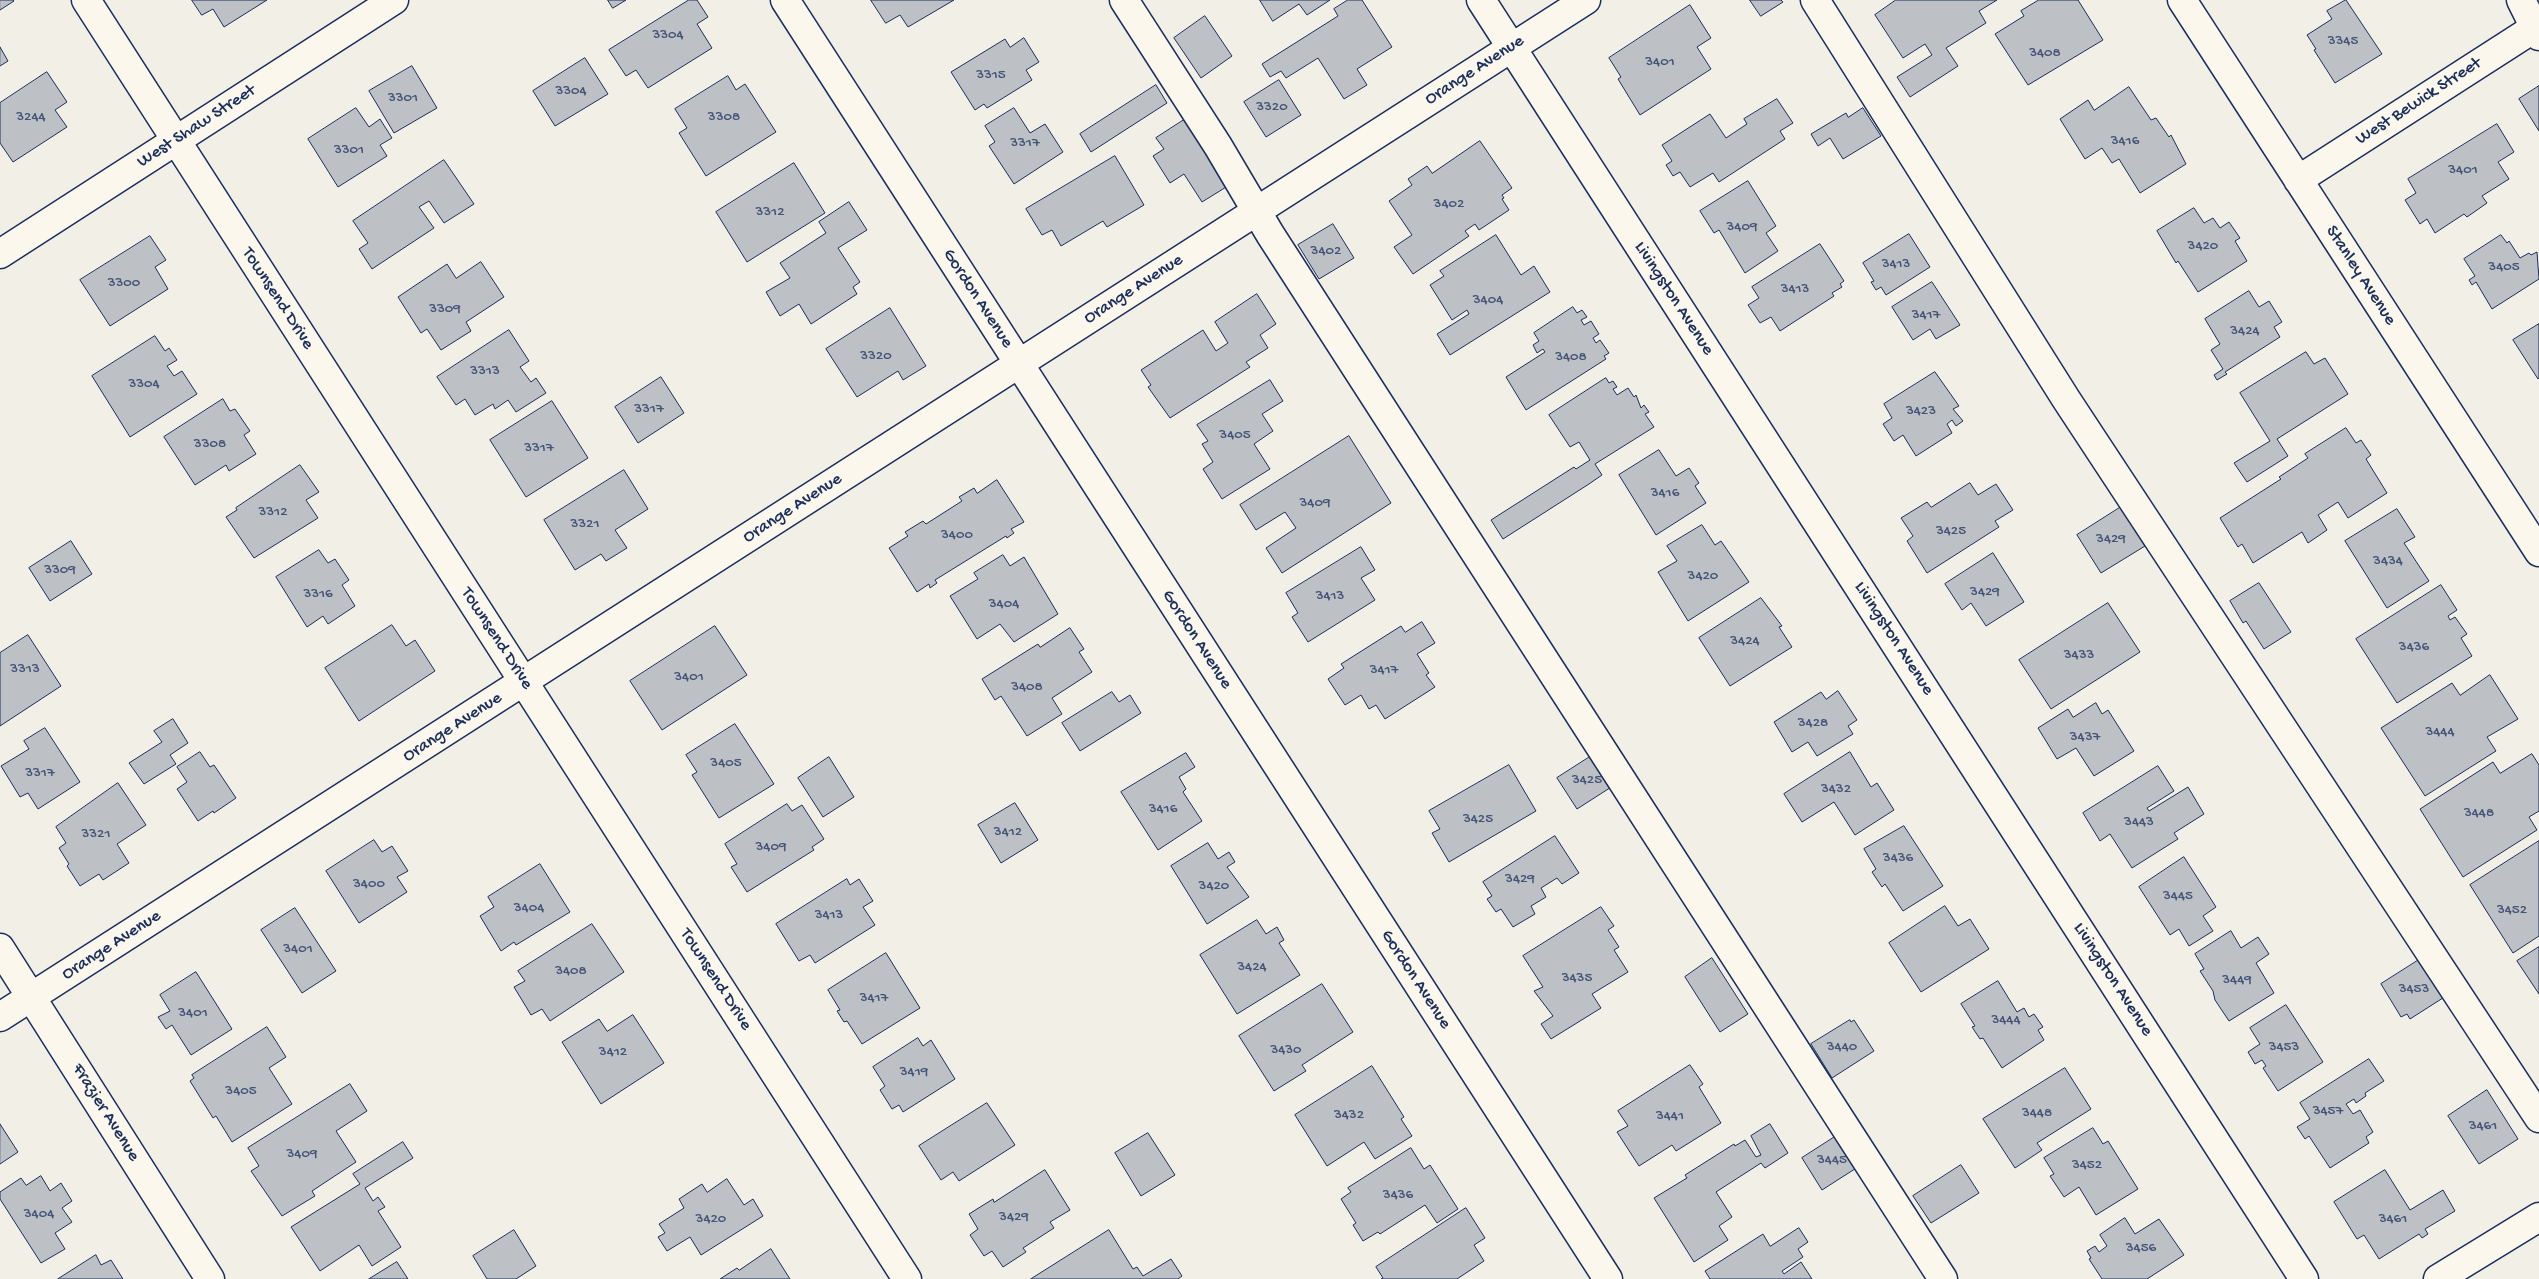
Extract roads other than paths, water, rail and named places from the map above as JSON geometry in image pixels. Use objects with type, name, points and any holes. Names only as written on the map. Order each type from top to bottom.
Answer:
[{"type":"street","name":"Townsend Drive","points":[[86,0],[906,1279]]},
{"type":"street","name":"West Shaw Street","points":[[0,254],[394,0]]},
{"type":"street","name":"Gordon Avenue","points":[[785,0],[1608,1279]]},
{"type":"street","points":[[1124,0],[1218,146],[1256,212],[1943,1279]]},
{"type":"street","name":"Livingston Avenue","points":[[1481,0],[2304,1279]]},
{"type":"street","name":"Orange Avenue","points":[[0,1017],[1586,0]]},
{"type":"street","points":[[1815,0],[2066,399],[2539,1118]]},
{"type":"street","name":"Stanley Avenue","points":[[2182,0],[2539,552]]},
{"type":"street","points":[[2521,0],[2537,30]]},
{"type":"street","name":"West Bewick Street","points":[[2298,180],[2537,30]]},
{"type":"street","name":"Frazier Avenue","points":[[0,948],[210,1279]]},
{"type":"street","points":[[2438,1279],[2539,1218]]}]
